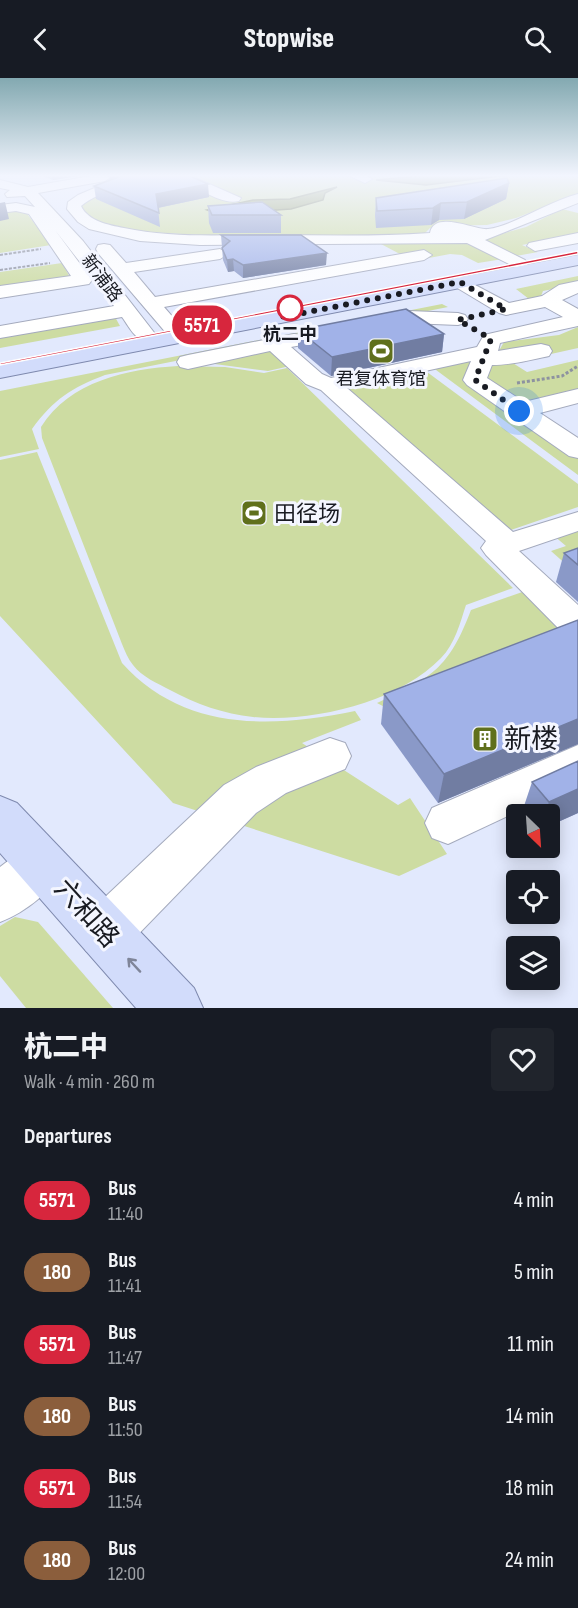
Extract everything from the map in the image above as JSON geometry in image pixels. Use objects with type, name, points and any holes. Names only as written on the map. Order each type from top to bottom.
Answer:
[{"type":"main road","points":[[0,363],[578,253]]},
{"type":"main road","points":[[0,371],[578,260]]},
{"type":"main road","name":"六和路","points":[[0,818],[174,1008]]},
{"type":"street","name":"新浦路","points":[[53,218],[77,244],[146,335]]},
{"type":"street","points":[[84,218],[89,223],[136,235],[445,245]]},
{"type":"street","points":[[152,303],[445,245],[508,228],[528,218]]},
{"type":"street","points":[[0,292],[83,279],[40,220],[20,224]]},
{"type":"street","points":[[475,236],[519,264]]},
{"type":"street","points":[[535,246],[578,238]]},
{"type":"street","points":[[328,240],[315,246],[316,251],[329,258],[376,253]]},
{"type":"street","points":[[100,245],[174,330]]},
{"type":"street","points":[[121,269],[186,254],[221,253]]},
{"type":"street","points":[[460,282],[506,309]]},
{"type":"street","points":[[354,329],[410,317],[458,320],[548,301],[566,290],[578,287]]},
{"type":"street","points":[[548,301],[578,318]]},
{"type":"street","points":[[0,332],[126,310]]},
{"type":"street","points":[[578,318],[488,359],[475,380],[578,450]]},
{"type":"street","points":[[458,320],[488,359]]},
{"type":"street","points":[[188,362],[309,338]]},
{"type":"street","points":[[275,344],[314,379],[329,385],[508,544]]},
{"type":"street","points":[[329,385],[488,359],[509,358],[541,351]]},
{"type":"street","points":[[519,411],[578,396]]},
{"type":"street","points":[[578,521],[497,548],[578,626]]},
{"type":"street","points":[[104,933],[240,799],[272,780],[330,756]]},
{"type":"street","points":[[448,823],[578,763]]},
{"type":"street","points":[[0,898],[42,864]]},
{"type":"path","points":[[0,255],[64,253]]},
{"type":"path","points":[[0,270],[64,253]]},
{"type":"path","points":[[488,359],[546,385]]},
{"type":"path","points":[[488,359],[505,381],[536,382],[562,376],[578,366]]},
{"type":"shaded area","points":[[0,218],[31,218],[51,245],[0,253]]},
{"type":"shaded area","points":[[93,218],[514,218],[487,225],[439,226],[430,228],[423,235],[409,237],[234,237],[130,231],[109,227]]},
{"type":"shaded area","points":[[543,218],[578,218],[578,234],[522,245],[538,252],[516,256],[480,240],[526,227]]},
{"type":"shaded area","points":[[449,241],[472,245],[503,259],[478,263],[462,255],[450,254],[413,261],[381,244]]},
{"type":"shaded area","points":[[62,263],[71,279],[0,290],[0,272]]},
{"type":"shaded area","points":[[578,276],[578,284],[543,291],[541,296],[529,299],[516,289]]},
{"type":"shaded area","points":[[442,304],[448,307],[105,375],[73,390],[48,410],[32,429],[39,449],[0,457],[0,391]]},
{"type":"shaded area","points":[[115,317],[120,326],[0,348],[0,338]]},
{"type":"shaded area","points":[[578,327],[578,348],[551,354],[539,347],[504,355],[492,351],[500,349],[504,342],[559,335]]},
{"type":"shaded area","points":[[273,348],[290,366],[268,371],[207,363]]},
{"type":"shaded area","points":[[472,357],[469,380],[578,454],[578,475],[432,367]]},
{"type":"shaded area","points":[[488,360],[508,360],[527,372],[578,360],[578,393],[522,408],[481,381]]},
{"type":"shaded area","name":"田径场","points":[[178,366],[225,367],[264,373],[287,368],[513,588],[466,605],[450,646],[441,658],[423,673],[379,698],[327,713],[276,718],[231,713],[190,700],[145,676],[131,663],[122,644],[42,438],[41,427],[67,398],[101,380],[139,370]]},
{"type":"shaded area","points":[[423,369],[578,484],[578,507],[502,533],[338,388]]},
{"type":"shaded area","points":[[37,452],[122,663],[146,686],[173,702],[201,713],[231,719],[261,721],[324,717],[355,711],[361,720],[302,743],[398,805],[410,798],[447,854],[399,876],[173,803],[0,616],[0,460]]},
{"type":"shaded area","points":[[578,527],[578,575],[551,551],[566,546],[553,535]]},
{"type":"shaded area","points":[[528,590],[578,638],[394,712],[377,703],[412,686],[436,669],[455,645],[471,610]]},
{"type":"shaded area","points":[[15,917],[38,922],[113,1008],[26,1008],[0,976],[0,926]]},
{"type":"building","points":[[221,235],[301,235],[327,253],[243,265],[233,259],[227,260],[222,248],[230,241]]},
{"type":"building","points":[[406,309],[444,334],[332,357],[298,330]]},
{"type":"building","points":[[578,548],[578,565],[564,553]]},
{"type":"building","name":"新楼","points":[[578,620],[578,719],[444,774],[384,694]]},
{"type":"building","points":[[578,761],[578,789],[549,802],[532,782]]},
{"type":"bus line","name":"5571","points":[[0,363],[578,253]]},
{"type":"place","name":"杭二中","points":[[290,308]]},
{"type":"place","name":"君复体育馆","points":[[381,351]]},
{"type":"place","name":"田径场","points":[[254,513]]},
{"type":"place","name":"新楼","points":[[485,739]]},
{"type":"route","points":[[290,308],[283,317],[460,282],[506,309],[458,320],[491,339],[475,380],[519,411]]}]
